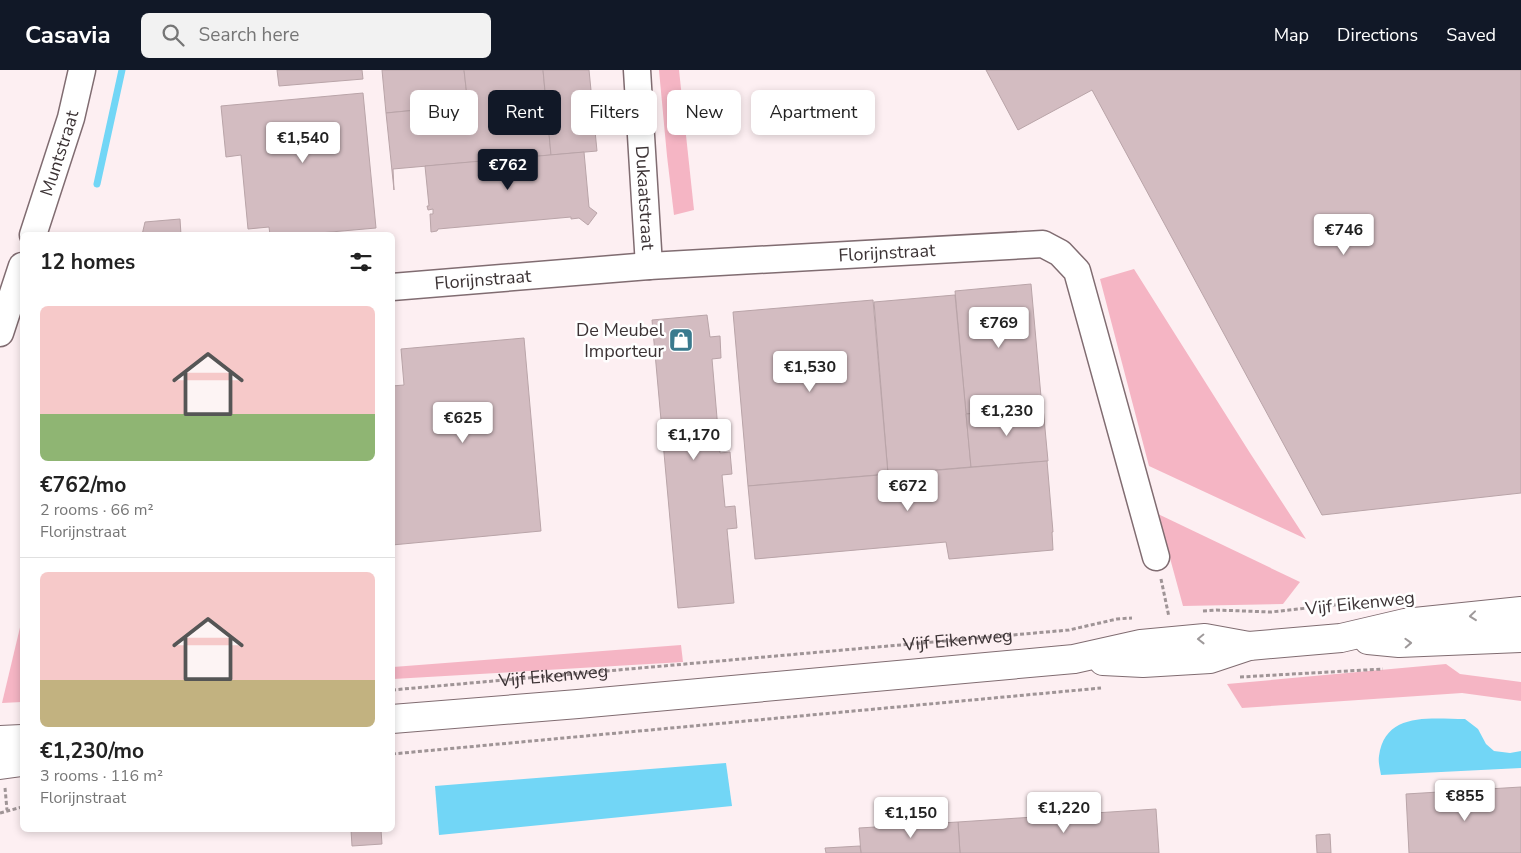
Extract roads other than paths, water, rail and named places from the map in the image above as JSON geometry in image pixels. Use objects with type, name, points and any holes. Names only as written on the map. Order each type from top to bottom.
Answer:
[{"type":"main road","name":"Vijf Eikenweg","points":[[395,719],[1074,659],[1143,663],[1210,659],[1249,646],[1342,638],[1405,623],[1521,611]]},
{"type":"main road","name":"Vijf Eikenweg","points":[[1342,638],[1399,643],[1521,638]]},
{"type":"main road","points":[[0,740],[20,739]]},
{"type":"main road","points":[[0,765],[20,762]]},
{"type":"street","name":"Muntstraat","points":[[34,232],[72,118],[82,70]]},
{"type":"street","name":"Dukaatstraat","points":[[637,70],[649,266]]},
{"type":"street","name":"Florijnstraat","points":[[395,287],[649,266],[1043,244],[1060,253],[1078,271],[1156,557]]},
{"type":"street","points":[[0,333],[20,273]]},
{"type":"water","points":[[1438,718],[1465,719],[1478,729],[1486,744],[1494,751],[1510,753],[1521,751],[1521,768],[1381,775],[1379,758],[1383,741],[1390,731],[1411,721]]},
{"type":"water","points":[[726,763],[732,806],[439,835],[435,786]]},
{"type":"waterway","points":[[97,184],[122,70]]},
{"type":"place","name":"De Meubel Importeur","points":[[681,340]]}]
